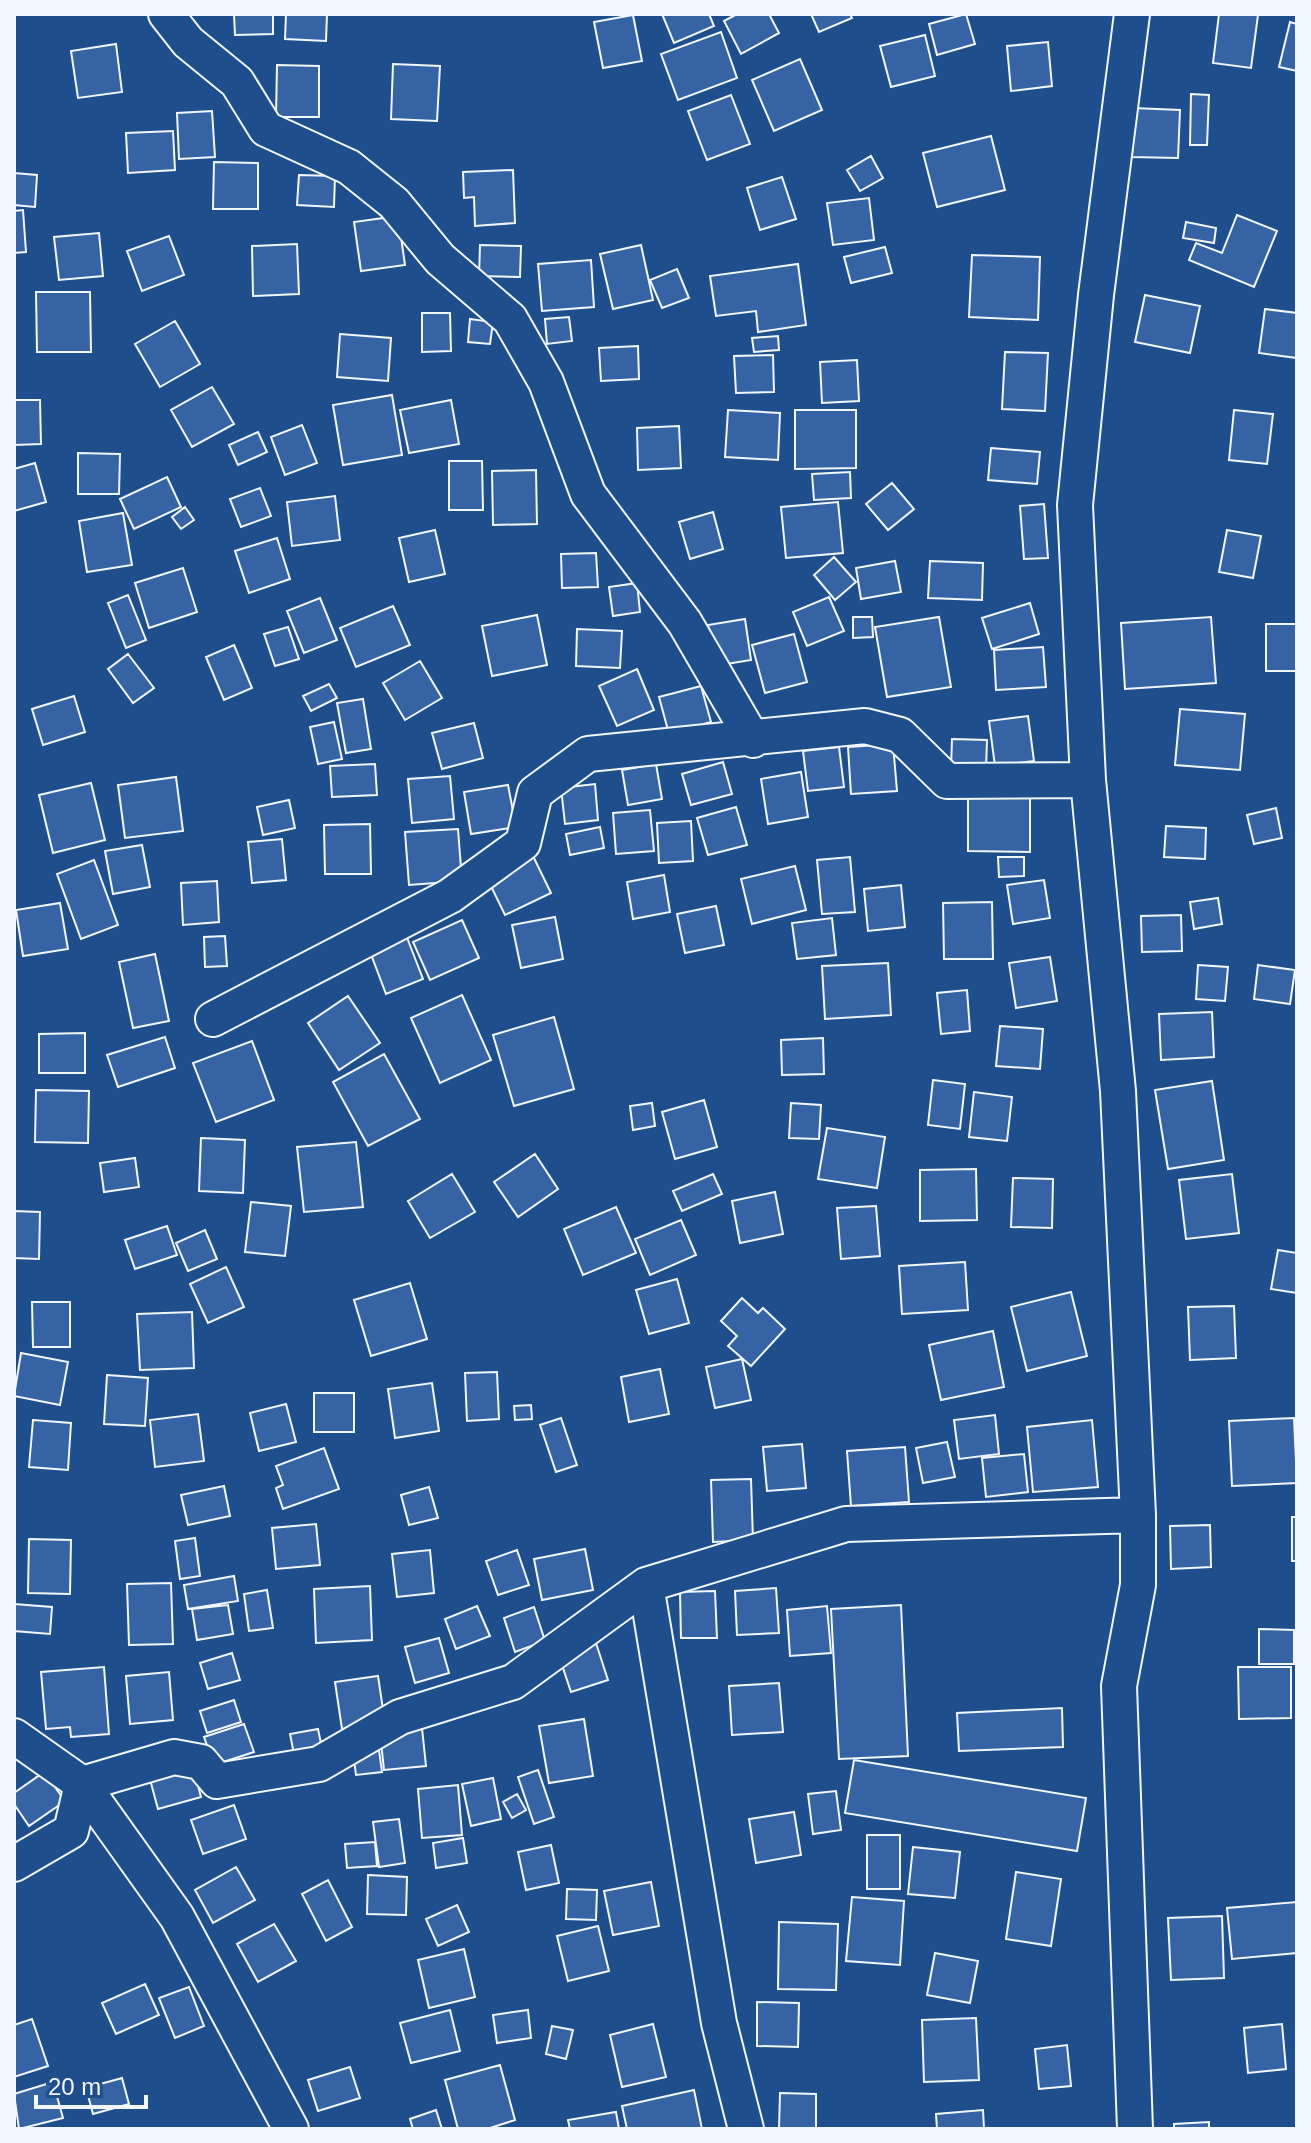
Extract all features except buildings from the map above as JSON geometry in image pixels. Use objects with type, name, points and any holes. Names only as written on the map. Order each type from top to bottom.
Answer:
[{"type":"street","points":[[166,14],[188,42],[237,82],[266,129],[349,167],[394,203],[440,259],[510,319],[546,382],[588,494],[685,623],[753,740]]},
{"type":"street","points":[[1132,14],[1096,295],[1075,505],[1088,780],[1118,1091],[1138,1515],[1138,1585],[1119,1686],[1135,2129]]},
{"type":"street","points":[[213,1019],[450,896],[523,843],[535,793],[588,754],[753,740],[865,726],[900,735],[947,781],[1088,780]]},
{"type":"street","points":[[82,1784],[174,1757],[201,1762],[217,1781],[319,1764],[400,1717],[513,1682],[646,1585],[846,1524],[1138,1515]]},
{"type":"street","points":[[646,1585],[719,2023],[746,2129]]},
{"type":"street","points":[[14,1736],[82,1784],[177,1917],[291,2129]]},
{"type":"street","points":[[14,1864],[71,1831],[82,1784]]}]
